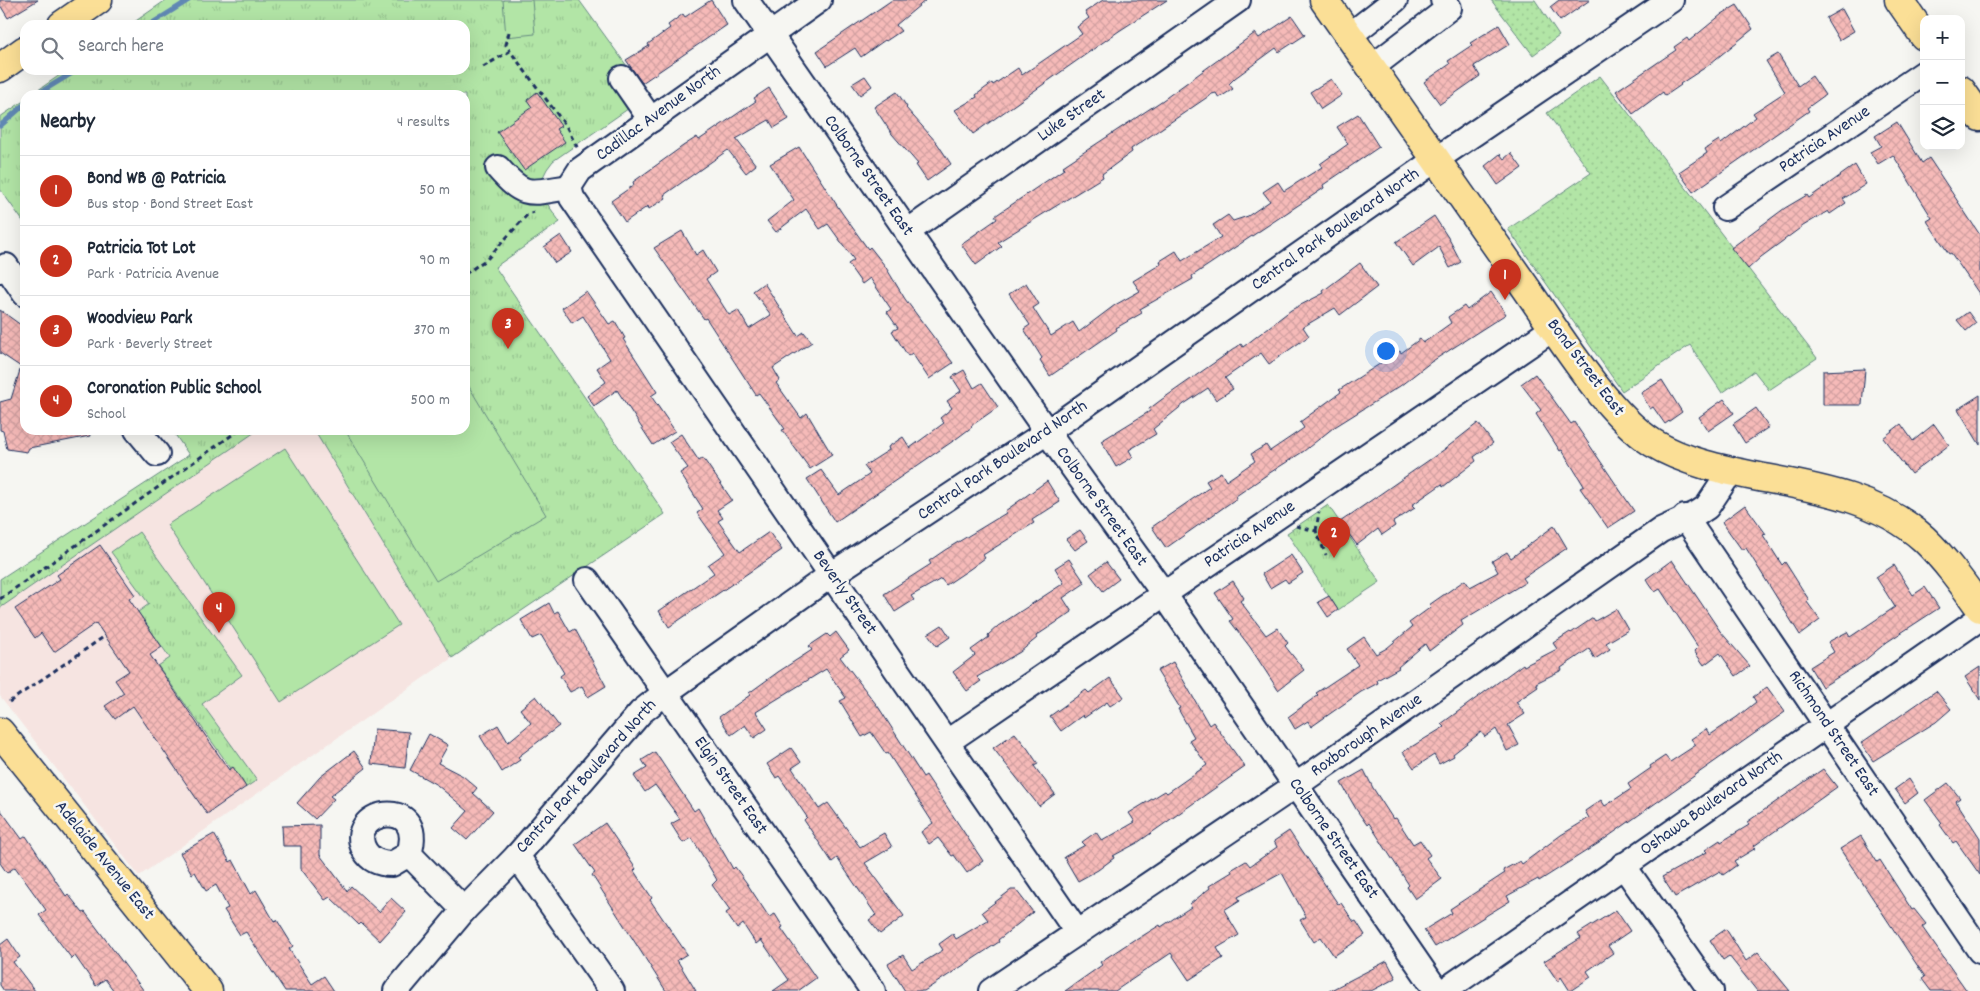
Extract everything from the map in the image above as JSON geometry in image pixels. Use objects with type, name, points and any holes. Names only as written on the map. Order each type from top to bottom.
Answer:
[{"type":"main road","name":"Bond Street East","points":[[1324,0],[1554,328],[1612,406],[1631,426],[1652,443],[1670,452],[1731,471],[1845,496],[1886,512],[1924,540],[1951,570],[1980,608]]},
{"type":"main road","points":[[1899,0],[1920,30]]},
{"type":"main road","points":[[68,20],[91,2]]},
{"type":"main road","points":[[0,68],[20,54]]},
{"type":"main road","points":[[1965,96],[1980,117]]},
{"type":"main road","name":"Adelaide Avenue East","points":[[0,732],[208,991]]},
{"type":"street","name":"Colborne Street East","points":[[746,0],[1047,432],[1164,594],[1437,991]]},
{"type":"street","name":"Cadillac Avenue North","points":[[569,187],[580,170],[819,0]]},
{"type":"street","name":"Luke Street","points":[[907,232],[1238,0]]},
{"type":"street","points":[[1349,36],[1395,0]]},
{"type":"street","points":[[1371,68],[1449,8],[1443,0]]},
{"type":"street","name":"Central Park Boulevard North","points":[[396,991],[464,910],[517,856],[642,712],[665,693],[831,575],[1047,432],[1436,160],[1672,0]]},
{"type":"street","name":"Patricia Avenue","points":[[1725,208],[1920,76]]},
{"type":"street","points":[[622,78],[652,120]]},
{"type":"street","points":[[498,168],[514,186],[534,193],[569,187]]},
{"type":"street","name":"Beverly Street","points":[[569,187],[572,198],[610,254],[1077,932]]},
{"type":"street","points":[[0,270],[6,266],[20,287]]},
{"type":"street","name":"Patricia Avenue","points":[[947,742],[1554,328]]},
{"type":"street","points":[[141,435],[158,454]]},
{"type":"street","name":"Roxborough Avenue","points":[[991,991],[1295,786],[1661,530],[1707,507],[1731,471]]},
{"type":"street","name":"Richmond Street East","points":[[1685,518],[1980,951]]},
{"type":"street","name":"Elgin Street East","points":[[588,580],[873,991]]},
{"type":"street","name":"Oshawa Boulevard North","points":[[1444,991],[1980,618]]},
{"type":"street","points":[[409,854],[464,910]]},
{"type":"street","points":[[517,856],[612,991]]},
{"type":"street","points":[[1623,865],[1711,991]]},
{"type":"path","points":[[509,32],[506,38],[510,52],[566,126],[577,147]]},
{"type":"path","points":[[483,67],[510,52]]},
{"type":"path","points":[[470,270],[487,258],[528,214],[536,212]]},
{"type":"path","points":[[0,599],[232,435]]},
{"type":"path","points":[[1320,509],[1316,531],[1326,555]]},
{"type":"path","points":[[1295,526],[1316,531]]},
{"type":"path","points":[[9,702],[105,636]]},
{"type":"shaded area","points":[[251,435],[317,435],[452,658],[139,876],[0,696],[0,608]]},
{"type":"green space","points":[[166,0],[579,0],[648,95],[553,161],[542,179],[542,190],[546,202],[560,222],[495,267],[665,514],[452,658],[317,435],[470,435],[470,90],[38,90],[60,75],[470,75],[470,20],[137,20]]},
{"type":"green space","points":[[503,0],[532,0],[535,34],[506,37]]},
{"type":"green space","points":[[1491,0],[1535,0],[1559,36],[1533,55]]},
{"type":"green space","points":[[1600,76],[1817,358],[1769,390],[1754,371],[1722,393],[1690,345],[1622,391],[1508,229],[1591,173],[1547,113]]},
{"type":"green space","points":[[20,103],[20,217],[0,189],[0,117]]},
{"type":"green space","points":[[470,388],[546,515],[436,581],[348,435],[470,435]]},
{"type":"green space","points":[[175,435],[251,435],[0,608],[0,579],[189,455]]},
{"type":"green space","points":[[285,448],[399,625],[281,702],[167,525]]},
{"type":"green space","points":[[1328,505],[1380,582],[1338,610],[1287,533]]},
{"type":"green space","points":[[139,532],[242,675],[202,704],[257,780],[245,788],[158,666],[170,658],[138,612],[149,604],[111,552]]},
{"type":"building","points":[[0,0],[38,0],[8,18],[0,5]]},
{"type":"building","points":[[711,0],[727,25],[642,83],[626,60],[649,46],[648,44],[670,28],[668,25],[683,14],[685,17]]},
{"type":"building","points":[[892,0],[926,0],[896,25],[901,31],[886,41],[861,57],[855,48],[827,66],[817,51]]},
{"type":"building","points":[[1103,0],[1167,0],[1119,31],[973,134],[955,110],[977,97],[976,95],[992,83],[993,85],[1018,68],[1022,75],[1082,34],[1077,27],[1089,18],[1085,12]]},
{"type":"building","points":[[1559,0],[1590,0],[1560,21],[1550,7]]},
{"type":"building","points":[[1737,5],[1753,29],[1681,85],[1665,96],[1663,92],[1633,114],[1616,91],[1676,50],[1674,47],[1687,38],[1689,41],[1722,14]]},
{"type":"building","points":[[1842,9],[1854,31],[1839,40],[1826,18]]},
{"type":"building","points":[[1292,16],[1305,35],[1279,52],[1276,48],[1235,78],[1229,84],[1233,89],[1219,98],[1216,93],[1212,94],[1131,149],[1132,152],[1102,174],[1103,177],[998,242],[1002,246],[976,265],[961,244],[997,219],[995,216],[1064,169],[1063,166],[1163,100],[1255,33],[1259,38]]},
{"type":"building","points":[[1499,25],[1510,44],[1474,66],[1480,76],[1440,104],[1424,82],[1450,64],[1448,61],[1472,45],[1470,43]]},
{"type":"building","points":[[1778,54],[1798,86],[1812,76],[1825,95],[1807,108],[1809,111],[1693,192],[1679,172],[1707,153],[1705,149],[1719,140],[1721,144],[1756,117],[1753,113],[1785,92],[1766,61]]},
{"type":"building","points":[[865,76],[872,86],[860,95],[852,84]]},
{"type":"building","points":[[1331,79],[1342,95],[1321,109],[1310,92]]},
{"type":"building","points":[[769,88],[789,119],[774,128],[769,120],[736,139],[756,165],[746,173],[728,150],[664,195],[666,198],[649,209],[648,206],[625,222],[611,201],[634,185],[633,182],[683,146],[697,137],[699,140],[756,101],[754,98]]},
{"type":"building","points":[[537,92],[561,126],[556,129],[565,142],[524,170],[497,132],[532,107],[527,100]]},
{"type":"building","points":[[897,92],[906,108],[937,143],[951,164],[927,181],[916,165],[918,164],[892,134],[874,107]]},
{"type":"building","points":[[1358,114],[1379,147],[1323,185],[1324,188],[1192,276],[1193,279],[1140,309],[1142,313],[1116,328],[1117,330],[1050,376],[1040,360],[1042,358],[1024,329],[1030,325],[1009,294],[1026,283],[1039,304],[1033,308],[1051,336],[1073,322],[1079,332],[1115,305],[1140,291],[1133,281],[1161,264],[1160,261],[1176,251],[1182,261],[1221,237],[1213,225],[1228,215],[1233,221],[1248,216],[1270,201],[1263,192],[1278,182],[1284,191],[1322,167],[1320,164],[1348,144],[1337,127]]},
{"type":"building","points":[[1897,122],[1922,163],[1929,158],[1980,235],[1980,295],[1927,221],[1932,218],[1893,155],[1878,164],[1870,152],[1881,146],[1875,136]]},
{"type":"building","points":[[799,147],[842,213],[868,249],[870,247],[885,266],[905,299],[953,363],[929,379],[912,353],[908,356],[892,331],[898,328],[887,312],[891,309],[870,278],[862,284],[848,264],[854,260],[828,224],[820,229],[806,209],[776,232],[767,221],[794,200],[770,164]]},
{"type":"building","points":[[1511,153],[1522,168],[1498,185],[1485,166],[1500,154],[1504,159]]},
{"type":"building","points":[[1855,165],[1866,184],[1843,199],[1846,203],[1830,214],[1828,211],[1803,226],[1748,269],[1731,248],[1785,208],[1807,195],[1809,198]]},
{"type":"building","points":[[1434,216],[1461,262],[1450,268],[1439,247],[1413,266],[1396,242]]},
{"type":"building","points":[[682,231],[696,255],[703,250],[716,272],[706,279],[729,315],[738,310],[749,329],[771,315],[753,291],[764,283],[798,336],[804,332],[812,342],[773,368],[780,380],[776,383],[801,418],[807,413],[832,455],[810,469],[782,430],[785,429],[759,393],[756,395],[706,318],[704,319],[654,248]]},
{"type":"building","points":[[561,235],[572,252],[555,263],[544,247]]},
{"type":"building","points":[[1360,263],[1377,287],[1340,315],[1335,308],[1303,327],[1309,336],[1269,364],[1261,353],[1225,378],[1233,389],[1216,400],[1208,388],[1184,404],[1153,429],[1156,434],[1129,450],[1133,457],[1116,467],[1101,441],[1150,411],[1149,409],[1161,400],[1241,344],[1243,347],[1291,310],[1324,293],[1323,291]]},
{"type":"building","points":[[586,291],[609,324],[615,321],[625,338],[623,339],[657,392],[651,396],[675,431],[653,445],[617,390],[594,406],[587,396],[606,382],[597,368],[610,359],[583,316],[572,323],[562,308]]},
{"type":"building","points":[[1491,292],[1506,314],[1431,362],[1400,386],[1333,428],[1304,451],[1236,496],[1237,498],[1166,548],[1152,527],[1210,487],[1206,481],[1221,472],[1226,481],[1255,461],[1251,454],[1266,445],[1270,451],[1304,428],[1300,422],[1341,392],[1339,390],[1400,351],[1401,353],[1420,339],[1423,343],[1451,323],[1448,317],[1464,306],[1467,310]]},
{"type":"building","points":[[0,310],[20,324],[20,366],[0,353]]},
{"type":"building","points":[[1968,312],[1976,323],[1966,331],[1957,320]]},
{"type":"building","points":[[1865,369],[1862,405],[1823,405],[1823,371]]},
{"type":"building","points":[[20,370],[20,435],[90,436],[29,448],[27,452],[7,449],[3,431],[0,430],[0,402],[11,399]]},
{"type":"building","points":[[964,370],[974,388],[982,383],[998,407],[956,439],[835,522],[807,479],[821,470],[839,495],[870,474],[864,466],[889,450],[888,447],[903,437],[910,448],[944,423],[940,418],[952,408],[947,401],[961,391],[952,377]]},
{"type":"building","points":[[1535,374],[1571,424],[1574,422],[1634,511],[1608,528],[1580,488],[1584,486],[1562,450],[1560,451],[1536,414],[1541,410],[1521,384]]},
{"type":"building","points":[[1662,380],[1682,412],[1665,424],[1653,407],[1650,409],[1641,393]]},
{"type":"building","points":[[1980,395],[1980,445],[1958,409]]},
{"type":"building","points":[[1724,399],[1734,413],[1708,431],[1699,417]]},
{"type":"building","points":[[1756,408],[1769,427],[1745,443],[1733,424]]},
{"type":"building","points":[[1478,423],[1493,443],[1474,457],[1476,461],[1443,487],[1442,484],[1412,505],[1415,508],[1393,522],[1395,526],[1382,535],[1378,529],[1357,545],[1340,522],[1445,449]]},
{"type":"building","points":[[1901,424],[1913,441],[1934,424],[1949,445],[1911,474],[1883,438]]},
{"type":"building","points":[[681,434],[699,461],[703,458],[732,500],[717,510],[723,518],[718,521],[740,552],[769,532],[782,550],[669,627],[659,611],[714,573],[708,565],[725,553],[697,513],[703,509],[680,473],[688,468],[669,442]]},
{"type":"building","points":[[1047,481],[1060,502],[1032,520],[1034,523],[983,555],[985,558],[946,585],[941,579],[911,596],[914,600],[895,612],[884,594],[931,564],[929,561],[945,550],[1006,513],[1005,511]]},
{"type":"building","points":[[1745,505],[1766,534],[1763,535],[1782,565],[1785,562],[1809,600],[1807,602],[1820,620],[1800,635],[1746,548],[1742,550],[1722,522]]},
{"type":"building","points":[[1554,526],[1567,548],[1523,578],[1526,582],[1461,621],[1463,625],[1429,651],[1425,644],[1399,668],[1377,680],[1378,683],[1361,692],[1311,727],[1308,721],[1295,729],[1288,717],[1318,695],[1316,693],[1358,665],[1347,649],[1364,637],[1376,654],[1387,648],[1412,627],[1409,623],[1431,607],[1429,605],[1465,580],[1470,587],[1498,572],[1492,561],[1507,552],[1511,558]]},
{"type":"building","points":[[1080,530],[1088,541],[1075,550],[1066,539]]},
{"type":"building","points":[[100,545],[135,595],[129,599],[162,647],[150,655],[229,770],[233,767],[246,787],[207,814],[133,706],[115,719],[105,706],[124,693],[115,680],[129,671],[96,623],[54,652],[41,633],[35,638],[15,609],[60,579],[57,575]]},
{"type":"building","points":[[1291,555],[1303,573],[1288,583],[1285,579],[1270,588],[1262,574]]},
{"type":"building","points":[[1069,559],[1085,583],[1063,598],[1072,612],[1036,636],[1037,638],[1020,652],[977,677],[981,681],[967,691],[953,672],[975,655],[971,650],[989,637],[988,635],[998,626],[1064,583],[1055,568]]},
{"type":"building","points":[[1672,560],[1720,631],[1750,666],[1736,676],[1720,653],[1704,665],[1694,651],[1698,647],[1660,589],[1655,592],[1646,579]]},
{"type":"building","points":[[1106,562],[1119,579],[1103,591],[1090,574]]},
{"type":"building","points":[[1894,565],[1913,595],[1925,587],[1939,608],[1887,642],[1864,661],[1822,687],[1810,667],[1834,652],[1828,642],[1847,632],[1850,637],[1895,607],[1876,577]]},
{"type":"building","points":[[1233,581],[1244,598],[1240,601],[1266,635],[1277,628],[1288,643],[1285,646],[1304,670],[1278,690],[1250,647],[1230,621],[1233,619],[1215,593]]},
{"type":"building","points":[[1329,596],[1338,610],[1328,617],[1318,602]]},
{"type":"building","points":[[549,603],[554,613],[558,611],[570,632],[575,629],[606,686],[588,697],[582,686],[570,692],[560,676],[564,673],[541,635],[532,639],[521,620]]},
{"type":"building","points":[[1616,609],[1628,630],[1606,643],[1610,649],[1595,659],[1589,649],[1561,668],[1562,670],[1536,683],[1538,687],[1516,702],[1525,714],[1508,725],[1519,745],[1507,751],[1496,729],[1485,737],[1481,732],[1453,754],[1454,756],[1439,764],[1434,755],[1414,768],[1403,752],[1444,727],[1441,724],[1523,664],[1524,666],[1557,649],[1553,643],[1593,618],[1595,621]]},
{"type":"building","points":[[942,625],[950,637],[937,646],[928,634]]},
{"type":"building","points":[[836,632],[849,650],[840,657],[879,708],[923,777],[926,775],[983,861],[967,873],[938,838],[929,844],[921,832],[933,823],[888,753],[886,754],[871,732],[862,737],[840,701],[846,698],[826,669],[756,712],[767,729],[754,738],[745,725],[731,735],[719,717],[778,672],[812,650],[809,646],[827,634],[830,637]]},
{"type":"building","points":[[1173,662],[1209,725],[1213,722],[1245,767],[1137,843],[1113,856],[1114,858],[1098,870],[1078,881],[1064,857],[1085,845],[1082,842],[1096,832],[1102,841],[1135,822],[1129,813],[1165,791],[1167,793],[1207,765],[1189,740],[1194,737],[1178,709],[1180,708],[1157,671]]},
{"type":"building","points":[[1980,667],[1980,700],[1965,677]]},
{"type":"building","points":[[1110,678],[1124,697],[1110,706],[1107,702],[1084,718],[1083,715],[1061,731],[1050,716],[1086,690],[1089,693]]},
{"type":"building","points":[[1767,687],[1785,712],[1599,843],[1539,881],[1538,879],[1507,896],[1510,901],[1435,947],[1424,930],[1452,913],[1450,909],[1505,873],[1503,870],[1520,861],[1522,864],[1561,835],[1589,818],[1585,811],[1601,800],[1605,806],[1631,789],[1628,784],[1651,768],[1650,766],[1665,756],[1670,762],[1696,745],[1691,739],[1706,729],[1710,735],[1737,717],[1756,702],[1753,697]]},
{"type":"building","points":[[1936,691],[1951,709],[1936,722],[1873,761],[1861,743]]},
{"type":"building","points":[[536,696],[559,726],[518,757],[520,760],[502,772],[480,736],[498,725],[508,742],[531,723],[520,709]]},
{"type":"building","points":[[374,729],[409,732],[405,768],[371,764]]},
{"type":"building","points":[[1015,733],[1038,764],[1034,766],[1055,794],[1039,806],[993,748]]},
{"type":"building","points":[[429,734],[448,745],[438,763],[463,776],[477,788],[473,793],[493,811],[467,840],[453,828],[468,811],[437,785],[410,770]]},
{"type":"building","points":[[791,748],[801,762],[792,768],[819,809],[828,803],[860,847],[884,833],[892,847],[865,863],[904,916],[880,934],[869,920],[876,915],[837,858],[832,862],[804,820],[807,817],[779,776],[776,778],[767,764]]},
{"type":"building","points":[[354,751],[366,768],[330,796],[334,799],[315,819],[297,803],[320,777]]},
{"type":"building","points":[[655,752],[694,811],[698,808],[733,869],[735,867],[769,917],[775,914],[783,927],[781,928],[816,978],[798,991],[773,991],[789,980],[761,940],[756,944],[743,924],[737,929],[726,913],[730,910],[712,885],[717,880],[692,838],[683,843],[671,824],[680,819],[655,785],[645,792],[634,776],[647,768],[642,760]]},
{"type":"building","points":[[1823,769],[1837,787],[1754,846],[1756,848],[1734,861],[1737,865],[1723,875],[1720,871],[1675,897],[1662,877],[1707,852],[1705,850],[1720,840],[1721,842],[1749,825],[1747,822]]},
{"type":"building","points":[[1364,770],[1393,819],[1396,818],[1413,844],[1420,840],[1430,855],[1426,858],[1442,879],[1415,899],[1407,887],[1409,885],[1369,823],[1367,825],[1356,809],[1341,783]]},
{"type":"building","points":[[1909,779],[1918,793],[1905,803],[1895,789]]},
{"type":"building","points":[[1948,783],[1960,798],[1956,801],[1980,838],[1980,875],[1956,841],[1953,843],[1940,825],[1942,823],[1925,800]]},
{"type":"building","points":[[0,809],[22,839],[26,836],[66,896],[68,894],[83,913],[85,912],[144,991],[114,991],[105,979],[96,986],[75,956],[72,959],[39,915],[46,910],[15,867],[7,873],[0,863]]},
{"type":"building","points":[[605,823],[636,869],[634,871],[652,898],[650,900],[687,954],[677,960],[696,991],[666,991],[592,875],[595,873],[575,844]]},
{"type":"building","points":[[320,825],[320,855],[347,891],[351,886],[379,912],[391,898],[406,912],[380,941],[361,923],[359,925],[330,897],[325,900],[301,869],[301,846],[283,846],[282,826]]},
{"type":"building","points":[[1289,831],[1338,904],[1341,903],[1365,935],[1334,956],[1321,937],[1314,942],[1300,920],[1306,917],[1282,873],[1238,897],[1240,900],[1224,910],[1239,935],[1217,948],[1223,958],[1189,980],[1171,953],[1115,991],[1065,991],[1102,965],[1100,962],[1135,939],[1160,925],[1161,927],[1191,907],[1190,904],[1210,888],[1209,886],[1232,872],[1231,870],[1246,861],[1250,866],[1277,847],[1274,841]]},
{"type":"building","points":[[214,834],[230,862],[233,860],[251,894],[256,890],[274,921],[277,920],[293,946],[289,949],[312,984],[324,976],[334,991],[285,991],[246,932],[240,935],[224,910],[228,908],[216,885],[206,891],[195,872],[192,874],[180,853]]},
{"type":"building","points":[[1861,836],[1877,862],[1880,860],[1912,910],[1914,909],[1926,924],[1922,927],[1967,991],[1931,991],[1922,979],[1925,977],[1840,849]]},
{"type":"building","points":[[1011,890],[1016,890],[1033,912],[998,940],[999,942],[924,991],[905,991],[888,964],[903,955],[912,969],[943,950],[939,944],[953,934],[956,939],[988,920],[982,912]]},
{"type":"building","points":[[1616,910],[1630,931],[1608,946],[1613,953],[1587,971],[1591,977],[1570,991],[1561,977],[1558,982],[1544,961],[1581,938],[1578,934]]},
{"type":"building","points":[[1726,929],[1746,961],[1758,952],[1790,991],[1757,991],[1729,956],[1723,960],[1710,940]]},
{"type":"building","points":[[8,939],[20,957],[13,962],[35,991],[4,991],[0,985],[0,945]]},
{"type":"building","points":[[1387,961],[1396,978],[1371,991],[1329,991]]},
{"type":"waterway","points":[[157,20],[189,0]]},
{"type":"waterway","points":[[44,90],[69,75]]},
{"type":"waterway","points":[[0,126],[20,108]]},
{"type":"place","name":"Bond WB @ Patricia","points":[[1505,300]]},
{"type":"place","name":"Woodview Park","points":[[508,349]]},
{"type":"place","name":"Patricia Tot Lot","points":[[1334,558]]},
{"type":"place","name":"Coronation Public School","points":[[219,633]]}]
